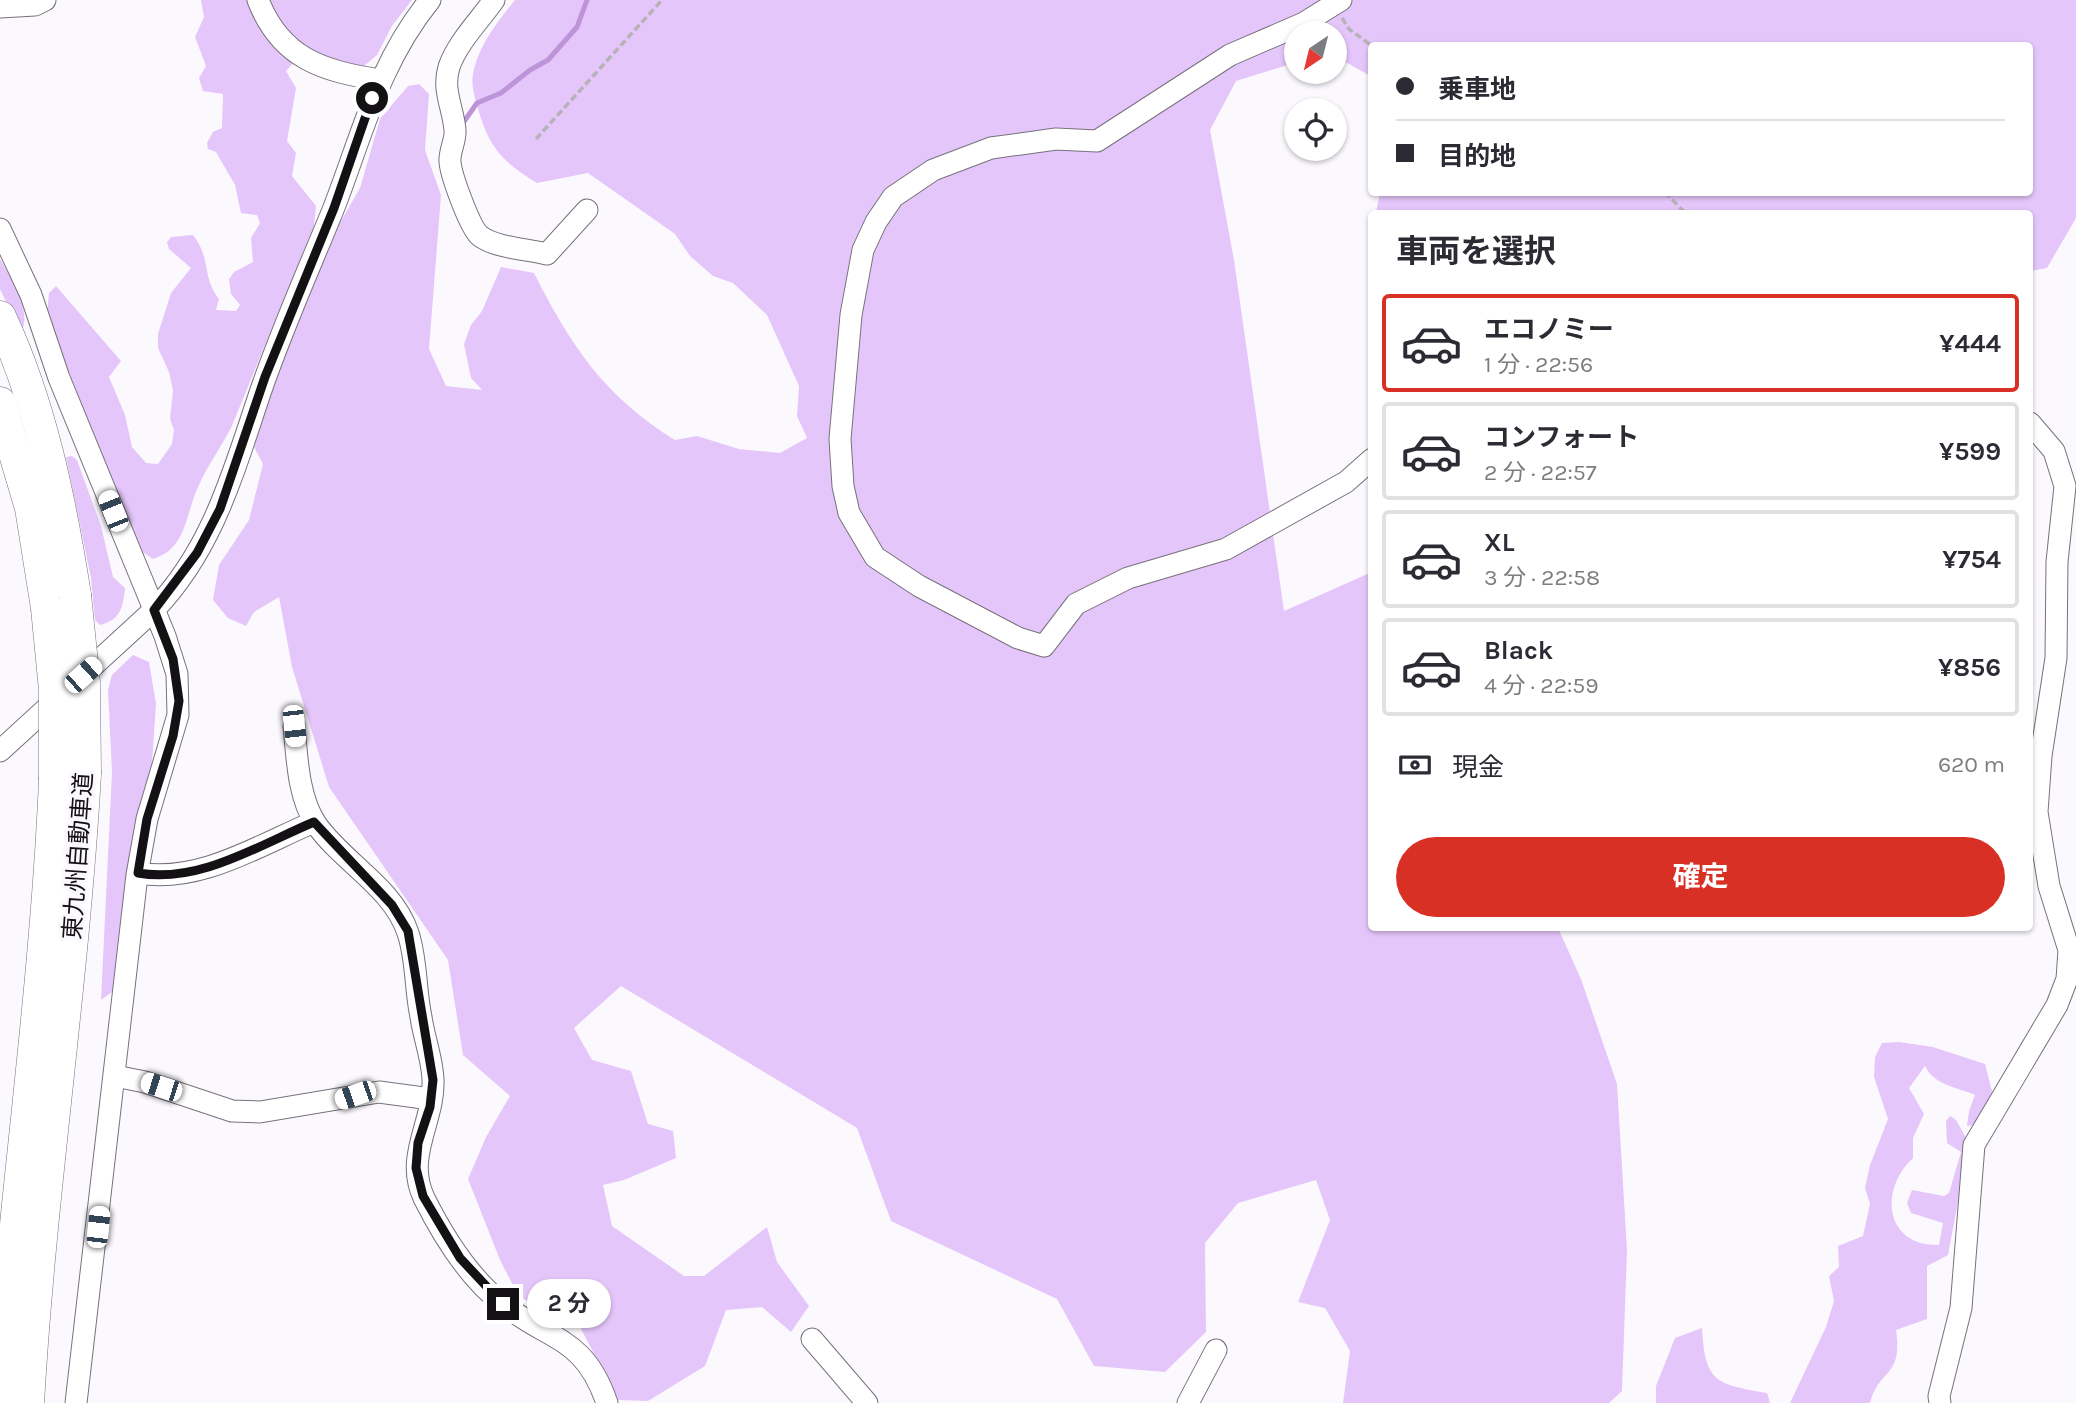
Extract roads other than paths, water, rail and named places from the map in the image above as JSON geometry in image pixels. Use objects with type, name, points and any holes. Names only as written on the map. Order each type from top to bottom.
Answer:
[{"type":"highway","name":"東九州自動車道","points":[[0,317],[37,417],[61,507],[61,602],[55,690],[70,776],[65,1020],[39,1251],[28,1403]]},
{"type":"highway","name":"東九州自動車道","points":[[0,403],[61,602]]},
{"type":"highway","name":"東九州自動車道","points":[[0,1397],[12,1242],[38,1034],[50,893],[70,776]]},
{"type":"street","points":[[0,7],[35,5],[44,0]]},
{"type":"street","points":[[258,0],[272,27],[289,48],[310,63],[380,80]]},
{"type":"street","points":[[0,750],[154,610],[197,553],[220,509],[270,366],[334,208],[380,80],[430,0]]},
{"type":"street","points":[[494,0],[458,50],[450,65],[447,81],[447,100],[455,131],[450,161],[471,223],[480,236],[491,242],[547,254],[587,210]]},
{"type":"street","points":[[1337,2],[1304,23],[1230,55],[1097,141],[1056,139],[991,148],[933,170],[893,197],[876,222],[863,250],[851,315],[840,439],[843,486],[849,513],[875,557],[919,586],[1018,638],[1044,646],[1076,604],[1128,578],[1166,570],[1226,549],[1346,481],[1368,462]]},
{"type":"street","points":[[0,229],[22,272],[59,378],[173,659],[179,701],[173,736],[147,819],[138,873],[76,1403]]},
{"type":"street","points":[[1940,1403],[1939,1396],[1961,1308],[1974,1145],[2057,1005],[2067,979],[2069,950],[2049,886],[2037,812],[2041,756],[2056,658],[2057,562],[2065,486],[2054,451],[2033,426]]},
{"type":"street","points":[[294,726],[302,788],[314,822],[392,905],[408,931],[433,1080],[431,1099],[418,1143],[416,1168],[423,1196],[460,1258],[480,1282],[503,1304],[569,1343],[589,1363],[607,1403]]},
{"type":"street","points":[[138,873],[161,877],[194,873],[314,822]]},
{"type":"street","points":[[115,1076],[145,1082],[232,1111],[260,1112],[379,1092],[431,1099]]},
{"type":"street","points":[[812,1339],[867,1403]]},
{"type":"street","points":[[1188,1403],[1216,1350]]},
{"type":"waterway","points":[[463,123],[477,103],[501,93],[530,70],[548,60],[577,27],[587,0]]}]
